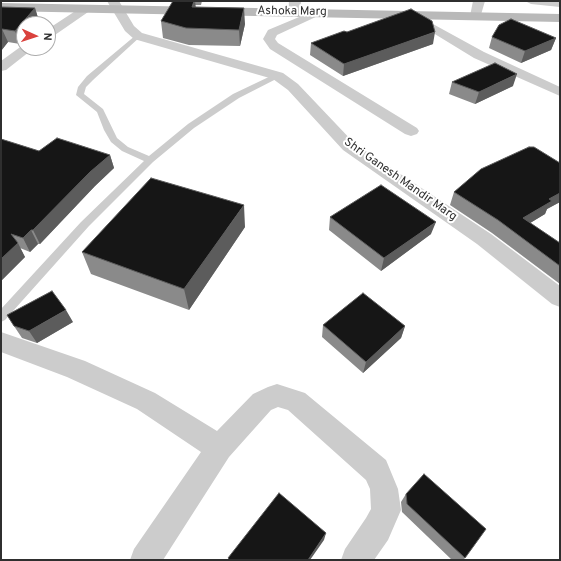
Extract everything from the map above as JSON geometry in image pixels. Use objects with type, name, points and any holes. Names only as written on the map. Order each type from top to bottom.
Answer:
[{"type":"street","points":[[476,16],[479,1]]},
{"type":"street","points":[[531,1],[560,4]]},
{"type":"street","name":"Ashoka Marg","points":[[1,7],[87,8],[115,5],[294,7],[316,13],[560,18]]},
{"type":"street","name":"Shri Ganesh Mandir Marg","points":[[115,5],[129,28],[138,36],[153,42],[257,69],[278,76],[293,87],[349,147],[484,239],[560,298]]},
{"type":"street","points":[[56,29],[87,8]]},
{"type":"street","points":[[316,13],[272,33],[269,39],[274,46],[411,131]]},
{"type":"street","points":[[411,15],[479,55],[560,92]]},
{"type":"street","points":[[1,67],[17,56]]},
{"type":"street","points":[[1,342],[76,369],[146,401],[218,448]]},
{"type":"street","points":[[145,560],[218,448],[262,402],[277,395],[296,401],[376,470],[384,489],[386,510],[377,529],[356,560]]},
{"type":"lane","points":[[138,36],[90,78],[82,87],[80,95],[100,111],[114,140],[125,149],[150,160]]},
{"type":"lane","points":[[1,317],[85,224],[150,160],[191,126],[236,96],[278,76]]},
{"type":"building","points":[[173,1],[194,1],[192,7],[244,8],[239,30],[186,28],[161,21]]},
{"type":"building","points":[[1,7],[35,8],[28,16],[16,16],[15,31],[1,30]]},
{"type":"building","points":[[411,9],[432,21],[435,32],[344,64],[311,43],[344,31],[347,32]]},
{"type":"building","points":[[511,19],[556,38],[525,51],[492,37],[499,25]]},
{"type":"building","points":[[495,63],[517,74],[479,92],[452,82]]},
{"type":"building","points":[[57,138],[110,155],[90,172],[33,230],[31,230],[23,238],[11,234],[18,243],[1,259],[1,139],[39,151]]},
{"type":"building","points":[[529,147],[534,147],[560,163],[560,193],[549,199],[552,201],[523,218],[560,243],[560,266],[498,220],[454,192],[481,169]]},
{"type":"building","points":[[151,178],[244,205],[184,289],[82,252]]},
{"type":"building","points":[[381,185],[436,222],[384,258],[330,217]]},
{"type":"building","points":[[52,291],[66,310],[29,331],[14,326],[7,315]]},
{"type":"building","points":[[363,293],[405,326],[366,362],[323,325]]},
{"type":"building","points":[[424,474],[486,529],[465,558],[407,504],[406,494]]},
{"type":"building","points":[[279,493],[326,533],[308,560],[230,560],[228,558]]}]
